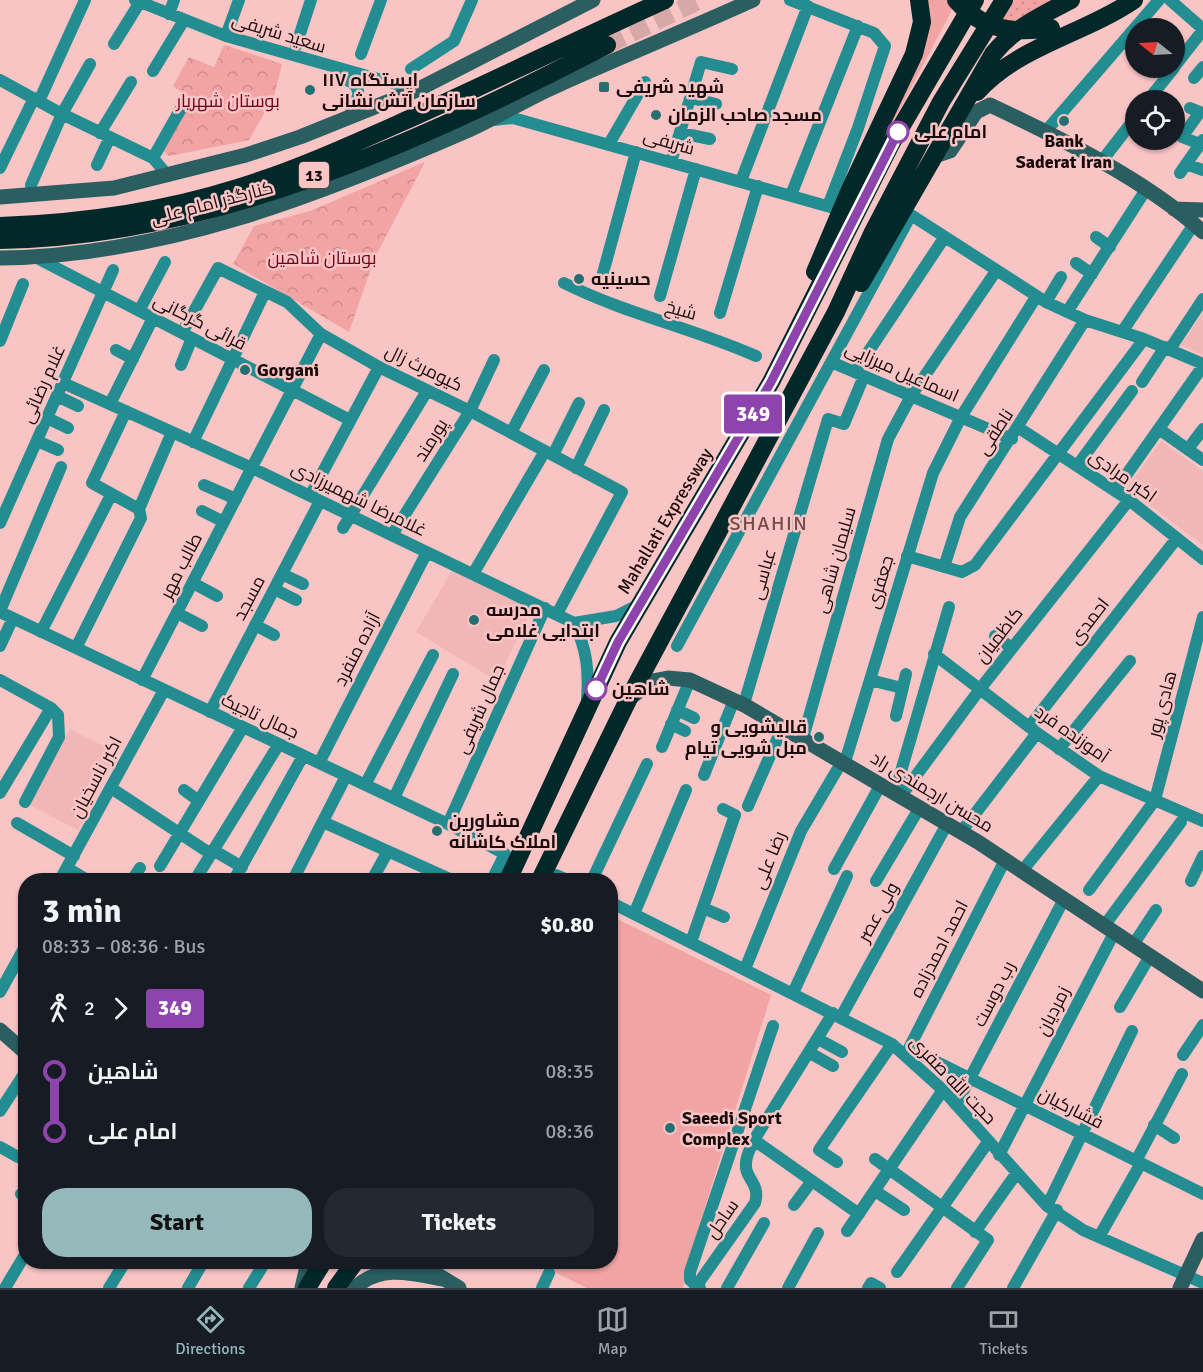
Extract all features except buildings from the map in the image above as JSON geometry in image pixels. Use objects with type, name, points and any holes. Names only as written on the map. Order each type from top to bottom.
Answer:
[{"type":"highway","name":"13","points":[[0,240],[109,230],[165,220],[230,204],[393,148],[526,88],[664,0]]},
{"type":"highway","points":[[797,333],[835,208],[918,43],[922,22],[919,0]]},
{"type":"highway","points":[[958,0],[975,18],[986,24],[1000,29],[1025,32],[1072,22],[1115,0]]},
{"type":"highway","points":[[950,40],[958,0]]},
{"type":"highway","name":"Mahallati Expressway","points":[[511,873],[618,642],[771,382],[891,144],[975,0]]},
{"type":"highway","points":[[556,873],[628,700],[836,312],[872,234],[936,111],[1004,0]]},
{"type":"highway","points":[[836,312],[861,283],[909,209],[932,157],[993,54],[1006,39],[1025,24],[1071,0]]},
{"type":"highway","points":[[962,109],[983,86],[1011,64],[1059,38],[1095,24],[1134,0]]},
{"type":"highway","name":"13","points":[[0,226],[43,224],[148,210],[237,188],[340,150],[514,72],[604,38]]},
{"type":"highway","points":[[307,1288],[319,1269]]},
{"type":"highway","points":[[336,1288],[350,1269]]},
{"type":"main road","name":"کنارگذر امام علی","points":[[0,258],[128,244],[237,221],[295,201],[486,121],[556,86],[753,0]]},
{"type":"main road","name":"کنارگذر امام علی","points":[[0,197],[114,188],[246,155],[417,90],[593,1]]},
{"type":"main road","points":[[932,157],[950,151],[976,112],[990,105],[1046,131],[1101,162],[1174,208],[1199,228]]},
{"type":"main road","points":[[1174,208],[1203,210]]},
{"type":"main road","name":"محسن ارجمندی راد","points":[[628,700],[652,681],[668,678],[690,680],[739,702],[803,738],[841,766],[881,784],[961,832],[1202,990]]},
{"type":"main road","points":[[0,1030],[18,1046]]},
{"type":"main road","points":[[1183,1281],[1203,1239]]},
{"type":"main road","points":[[302,1288],[306,1269]]},
{"type":"main road","points":[[425,1269],[440,1283]]},
{"type":"main road","points":[[355,1288],[368,1278],[383,1272],[410,1272],[459,1288]]},
{"type":"street","points":[[0,168],[85,0]]},
{"type":"street","points":[[169,14],[174,0]]},
{"type":"street","points":[[226,36],[239,0]]},
{"type":"street","points":[[311,0],[294,51],[303,64],[350,80],[357,86],[357,102],[348,118]]},
{"type":"street","points":[[361,54],[381,0]]},
{"type":"street","points":[[411,69],[454,41],[472,0]]},
{"type":"street","points":[[790,0],[874,33],[885,46],[835,208]]},
{"type":"street","points":[[1046,131],[1158,0]]},
{"type":"street","points":[[1170,0],[1203,30],[1185,53]]},
{"type":"street","points":[[114,44],[137,1]]},
{"type":"street","name":"سعید شریفی","points":[[137,1],[226,36],[294,51],[417,90]]},
{"type":"street","points":[[741,181],[808,6]]},
{"type":"street","points":[[153,71],[184,20]]},
{"type":"street","points":[[791,195],[858,26]]},
{"type":"street","points":[[671,162],[701,62],[732,69]]},
{"type":"street","points":[[30,185],[62,114],[90,64]]},
{"type":"street","points":[[1194,78],[1203,67]]},
{"type":"street","points":[[1156,90],[1165,78]]},
{"type":"street","points":[[0,80],[62,114],[153,158],[168,176]]},
{"type":"street","points":[[97,165],[105,135],[131,82]]},
{"type":"street","points":[[609,144],[645,82]]},
{"type":"street","points":[[691,98],[716,104]]},
{"type":"street","points":[[153,158],[184,103]]},
{"type":"street","points":[[1190,108],[1200,112],[1182,137],[1202,142],[1183,168],[1203,170]]},
{"type":"street","name":"شریفی","points":[[486,121],[513,118],[835,208]]},
{"type":"street","points":[[1101,162],[1125,131]]},
{"type":"street","points":[[681,133],[710,139]]},
{"type":"street","points":[[602,277],[636,152]]},
{"type":"street","points":[[660,296],[696,169]]},
{"type":"street","points":[[720,313],[758,186]]},
{"type":"street","points":[[1067,312],[1145,191]]},
{"type":"street","points":[[909,209],[944,238],[1041,300],[1085,320],[1167,348],[1203,365],[1115,491]]},
{"type":"street","name":"اسماعیل میرزایی","points":[[909,209],[831,362],[961,417],[1016,434]]},
{"type":"street","points":[[1122,332],[1199,228]]},
{"type":"street","points":[[1096,237],[1110,247]]},
{"type":"street","points":[[859,374],[944,238]]},
{"type":"street","name":"قرائی گرگانی","points":[[33,256],[350,420]]},
{"type":"street","points":[[139,311],[165,262]]},
{"type":"street","points":[[1076,262],[1092,274]]},
{"type":"street","name":"کیومرث زال","points":[[187,336],[218,268],[287,302],[321,334],[379,367],[470,411],[622,492],[557,614]]},
{"type":"street","name":"غلام رضائی","points":[[0,523],[113,270]]},
{"type":"street","name":"سلیمان شاهی","points":[[803,738],[888,439],[911,396],[996,271]]},
{"type":"street","name":"جعفری","points":[[841,766],[870,680],[933,472],[961,417],[1041,300],[1062,277]]},
{"type":"street","name":"شیخ","points":[[564,283],[596,299],[653,321],[713,337],[756,356]]},
{"type":"street","points":[[0,341],[23,284]]},
{"type":"street","points":[[193,442],[265,292]]},
{"type":"street","points":[[1142,382],[1203,299]]},
{"type":"street","points":[[110,404],[153,318]]},
{"type":"street","name":"ناطقی","points":[[944,567],[960,517],[1016,434],[1085,320]]},
{"type":"street","name":"طالب مهر","points":[[142,680],[321,334]]},
{"type":"street","points":[[181,365],[187,336]]},
{"type":"street","points":[[907,556],[962,572],[975,565],[1144,339]]},
{"type":"street","points":[[116,350],[132,359]]},
{"type":"street","name":"پورمند","points":[[392,535],[470,411],[494,360]]},
{"type":"street","points":[[677,646],[831,362]]},
{"type":"street","name":"مسجد","points":[[210,712],[282,574],[350,420],[379,367]]},
{"type":"street","points":[[511,433],[544,370]]},
{"type":"street","name":"عباسی","points":[[704,775],[739,702],[828,419],[844,424],[859,374]]},
{"type":"street","name":"غلامرضا شهمیرزادی","points":[[63,383],[252,468],[574,622]]},
{"type":"street","points":[[343,528],[427,391]]},
{"type":"street","points":[[1077,466],[1132,391]]},
{"type":"street","points":[[57,396],[78,406]]},
{"type":"street","points":[[473,574],[579,403]]},
{"type":"street","points":[[576,468],[604,410]]},
{"type":"street","points":[[126,411],[92,483],[141,511]]},
{"type":"street","points":[[47,418],[68,428]]},
{"type":"street","points":[[1159,429],[1203,460]]},
{"type":"street","points":[[1188,449],[1203,429]]},
{"type":"street","points":[[76,648],[141,511],[172,432]]},
{"type":"street","name":"اکبر مرادی","points":[[1016,434],[1058,454],[1129,500],[1203,559]]},
{"type":"street","points":[[37,441],[58,450]]},
{"type":"street","points":[[0,611],[62,467]]},
{"type":"street","points":[[204,485],[236,499]]},
{"type":"street","points":[[41,632],[111,495]]},
{"type":"street","name":"کاظمیان","points":[[898,794],[1129,500]]},
{"type":"street","points":[[202,511],[224,522]]},
{"type":"street","name":"احمدی","points":[[961,832],[1033,730],[1177,538]]},
{"type":"street","name":"آزاده منفرد","points":[[320,763],[427,552]]},
{"type":"street","points":[[282,574],[303,584]]},
{"type":"street","points":[[193,583],[217,596]]},
{"type":"street","points":[[274,589],[296,600]]},
{"type":"street","points":[[587,708],[589,666],[585,645],[574,622],[616,616],[639,605]]},
{"type":"street","points":[[898,794],[934,654],[949,607]]},
{"type":"street","name":"جمال شریفی","points":[[448,824],[545,608]]},
{"type":"street","name":"جمال تاجیک","points":[[0,611],[394,798],[505,854],[496,873]]},
{"type":"street","points":[[177,612],[202,626]]},
{"type":"street","name":"هادی پور","points":[[1155,800],[1203,617]]},
{"type":"street","points":[[0,646],[13,618]]},
{"type":"street","points":[[255,625],[274,635]]},
{"type":"street","points":[[995,636],[1012,648]]},
{"type":"street","name":"آموزنده فرد","points":[[934,654],[1033,730],[1099,776],[1203,821]]},
{"type":"street","points":[[365,785],[433,655]]},
{"type":"street","points":[[1059,749],[1130,661]]},
{"type":"street","points":[[394,798],[453,674]]},
{"type":"street","points":[[896,717],[906,674]]},
{"type":"street","points":[[0,680],[51,708],[58,715],[59,737],[25,802]]},
{"type":"street","points":[[662,747],[690,680]]},
{"type":"street","points":[[870,680],[902,688]]},
{"type":"street","name":"اکبر ناسخیان","points":[[64,873],[164,690]]},
{"type":"street","points":[[1,787],[51,708]]},
{"type":"street","points":[[677,710],[694,718]]},
{"type":"street","points":[[672,724],[685,730]]},
{"type":"street","points":[[748,806],[783,726]]},
{"type":"street","points":[[160,866],[243,727]]},
{"type":"street","points":[[199,873],[279,744]]},
{"type":"street","points":[[238,873],[303,756]]},
{"type":"street","points":[[595,873],[647,764]]},
{"type":"street","name":"رضا علی","points":[[745,969],[801,831],[841,766]]},
{"type":"street","points":[[297,873],[346,776]]},
{"type":"street","points":[[1022,871],[1099,776]]},
{"type":"street","points":[[834,868],[881,784]]},
{"type":"street","points":[[111,788],[178,834],[242,867]]},
{"type":"street","points":[[184,790],[199,801]]},
{"type":"street","points":[[634,914],[687,790]]},
{"type":"street","points":[[1089,890],[1155,800]]},
{"type":"street","points":[[876,880],[920,807]]},
{"type":"street","points":[[691,942],[735,815],[723,809]]},
{"type":"street","points":[[323,822],[427,873]]},
{"type":"street","name":"زمردیان","points":[[999,1155],[1109,929],[1181,822]]},
{"type":"street","points":[[17,824],[74,856]]},
{"type":"street","name":"ولی عصر","points":[[837,1015],[947,824]]},
{"type":"street","points":[[376,873],[388,852]]},
{"type":"street","points":[[1191,881],[1203,856]]},
{"type":"street","name":"احمد احمدزاده","points":[[906,1054],[1005,860]]},
{"type":"street","points":[[366,862],[378,869]]},
{"type":"street","points":[[136,873],[140,867]]},
{"type":"street","points":[[67,868],[75,873]]},
{"type":"street","points":[[793,993],[847,876]]},
{"type":"street","name":"رب دوست","points":[[956,1105],[1064,899]]},
{"type":"street","name":"حجت الله صفری","points":[[618,906],[892,1044],[906,1054],[943,1090],[1016,1174],[1052,1208],[1083,1230],[1183,1281],[1203,1283]]},
{"type":"street","points":[[703,908],[724,917]]},
{"type":"street","points":[[1133,945],[1156,910]]},
{"type":"street","points":[[1120,1007],[1150,956]]},
{"type":"street","points":[[0,992],[18,970]]},
{"type":"street","name":"ساحل","points":[[697,1287],[755,1203],[757,1188],[746,1169],[746,1162],[754,1140],[818,1039],[837,1015]]},
{"type":"street","points":[[1183,1055],[1203,1025]]},
{"type":"street","points":[[697,1287],[690,1280],[690,1272],[773,1026]]},
{"type":"street","points":[[1013,1288],[1052,1208],[1082,1134],[1132,1031]]},
{"type":"street","points":[[818,1039],[842,1052]]},
{"type":"street","points":[[837,1162],[819,1150],[892,1044]]},
{"type":"street","points":[[810,1053],[833,1066]]},
{"type":"street","name":"فشارکیان","points":[[923,1055],[1203,1194]]},
{"type":"street","points":[[1100,1237],[1182,1074]]},
{"type":"street","points":[[848,1231],[943,1090]]},
{"type":"street","points":[[0,1111],[18,1092]]},
{"type":"street","points":[[1155,1125],[1174,1138]]},
{"type":"street","points":[[754,1140],[859,1214]]},
{"type":"street","points":[[897,1272],[988,1142]]},
{"type":"street","points":[[0,1147],[18,1157]]},
{"type":"street","points":[[874,1159],[988,1240],[957,1288]]},
{"type":"street","points":[[975,1232],[1016,1174]]},
{"type":"street","points":[[794,1205],[811,1182]]},
{"type":"street","points":[[874,1191],[904,1210]]},
{"type":"street","points":[[727,1288],[764,1223]]},
{"type":"street","points":[[789,1288],[818,1233]]},
{"type":"street","points":[[6,1288],[18,1267]]},
{"type":"street","points":[[109,1288],[121,1269]]},
{"type":"street","points":[[188,1288],[199,1269]]},
{"type":"street","points":[[249,1288],[261,1269]]},
{"type":"street","points":[[542,1288],[549,1273]]},
{"type":"shaded area","points":[[1203,313],[1203,355],[1181,345]]},
{"type":"shaded area","points":[[1161,441],[1203,471],[1203,545],[1127,488]]},
{"type":"shaded area","name":"مدرسه ابتدایی غلامی","points":[[452,571],[532,609],[497,681],[416,632]]},
{"type":"shaded area","points":[[70,729],[118,754],[78,830],[30,805]]},
{"type":"green space","points":[[925,0],[949,0],[954,6],[860,185]]},
{"type":"green space","points":[[1010,0],[1059,0],[1013,27],[997,23]]},
{"type":"green space","name":"بوستان شهریار","points":[[224,45],[282,64],[274,96],[249,140],[169,156],[162,150],[191,99],[173,86],[189,57],[214,67]]},
{"type":"green space","name":"بوستان شاهین","points":[[425,162],[375,257],[349,332],[233,264],[254,226],[310,211]]},
{"type":"green space","name":"Saeedi Sport Complex","points":[[618,919],[771,995],[685,1271],[683,1288],[587,1288],[548,1269],[618,1269]]},
{"type":"tunnel","points":[[607,45],[700,0]]},
{"type":"bus line","name":"349","points":[[596,689],[618,642],[771,382],[898,132]]},
{"type":"place","name":"شهید شریفی","points":[[604,87]]},
{"type":"place","name":"ایستگاه ۱۱۷ سازمان آتش نشانی","points":[[310,90]]},
{"type":"place","name":"مسجد صاحب الزمان","points":[[656,115]]},
{"type":"place","name":"Bank Saderat Iran","points":[[1064,121]]},
{"type":"place","name":"امام علی","points":[[898,132]]},
{"type":"place","name":"حسینیه","points":[[579,279]]},
{"type":"place","name":"Gorgani","points":[[245,370]]},
{"type":"place","name":"مدرسه ابتدایی غلامی","points":[[474,620]]},
{"type":"place","name":"شاهین","points":[[596,689]]},
{"type":"place","name":"قالیشویی و مبل شویی تیام","points":[[819,737]]},
{"type":"place","name":"مشاورین املاک کاشانه","points":[[437,831]]},
{"type":"place","name":"Saeedi Sport Complex","points":[[670,1128]]},
{"type":"district","name":"SHAHIN","points":[[769,523]]}]
